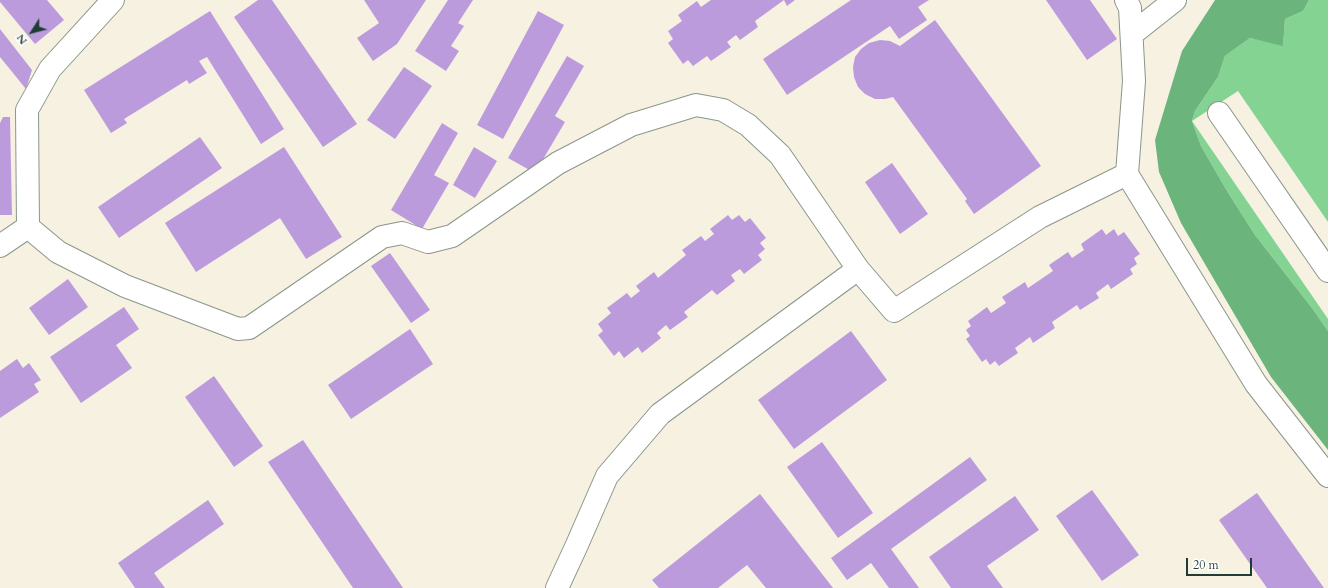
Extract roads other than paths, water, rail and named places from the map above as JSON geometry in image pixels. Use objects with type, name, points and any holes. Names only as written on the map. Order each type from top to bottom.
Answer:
[{"type":"street","points":[[113,0],[50,69],[27,110],[28,227],[58,252],[125,286],[238,329],[249,328],[382,237],[402,233],[428,242],[452,236],[558,163],[631,125],[696,105],[723,110],[748,125],[780,155],[858,269],[894,311],[1040,217],[1127,174]]},
{"type":"street","points":[[1126,0],[1130,8],[1134,81],[1127,174],[1256,384],[1328,476]]},
{"type":"street","points":[[1132,34],[1175,0]]},
{"type":"street","points":[[1219,113],[1328,271]]},
{"type":"street","points":[[0,246],[28,227]]},
{"type":"street","points":[[557,588],[607,476],[660,414],[858,269]]}]
